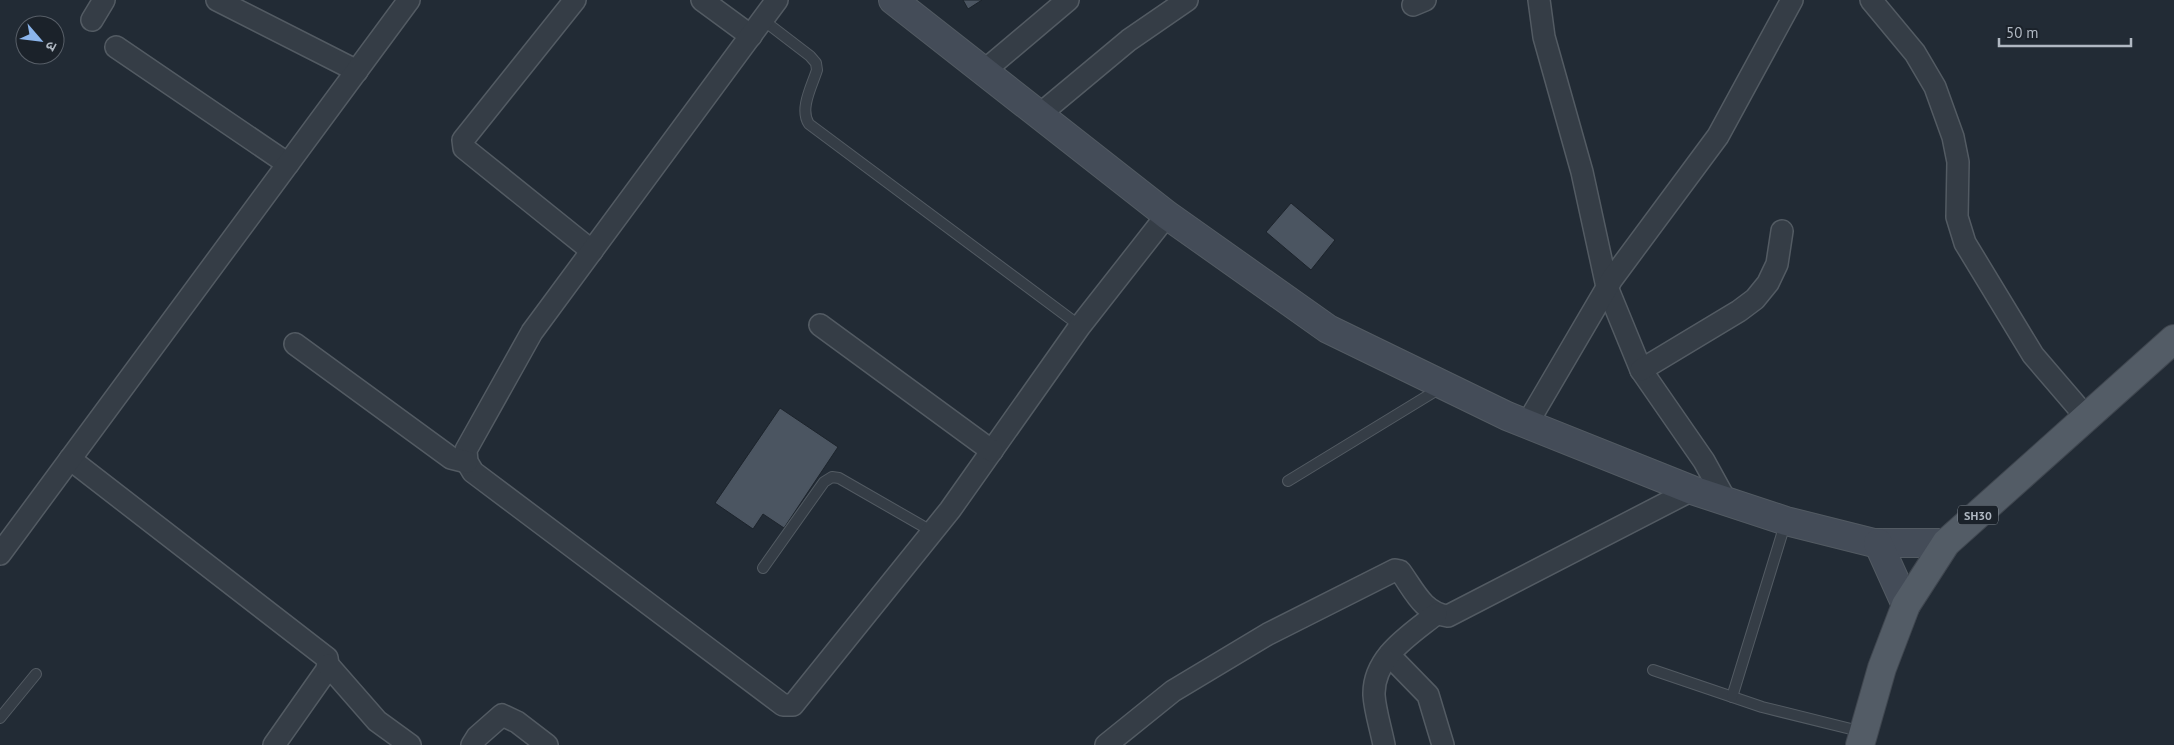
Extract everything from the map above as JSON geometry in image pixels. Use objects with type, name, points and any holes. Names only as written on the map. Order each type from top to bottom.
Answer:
[{"type":"main road","points":[[893,0],[1167,215],[1328,328],[1527,424],[1692,490],[1786,521],[1878,543],[1946,543]]},
{"type":"main road","name":"SH30","points":[[1862,738],[1882,668],[1906,604],[1946,543],[2174,339]]},
{"type":"main road","points":[[1878,543],[1906,604]]},
{"type":"street","points":[[92,20],[104,0]]},
{"type":"street","points":[[216,0],[357,71]]},
{"type":"street","points":[[0,554],[409,0]]},
{"type":"street","points":[[575,0],[463,140],[462,144],[464,148],[592,251]]},
{"type":"street","points":[[702,0],[757,28]]},
{"type":"street","points":[[777,0],[532,332],[466,450],[467,462],[473,472],[775,699],[788,706],[793,705],[933,532],[1080,326],[1167,215]]},
{"type":"street","points":[[984,71],[1068,0]]},
{"type":"street","points":[[1039,115],[1129,40],[1187,0]]},
{"type":"street","points":[[1539,0],[1544,37],[1582,172],[1607,287],[1641,370],[1704,461],[1726,501]]},
{"type":"street","points":[[1527,424],[1607,287],[1718,136],[1792,0]]},
{"type":"street","points":[[1871,0],[1915,53],[1935,88],[1953,137],[1958,162],[1957,217],[1965,243],[2033,355],[2087,418]]},
{"type":"street","points":[[116,48],[288,164]]},
{"type":"street","points":[[1641,370],[1739,311],[1755,299],[1768,283],[1777,264],[1782,232]]},
{"type":"street","points":[[820,325],[992,451]]},
{"type":"street","points":[[295,344],[451,458],[467,462]]},
{"type":"street","points":[[70,459],[327,658],[328,665],[377,721],[410,745]]},
{"type":"street","points":[[1106,745],[1173,691],[1268,634],[1395,570],[1400,572],[1428,609],[1436,614],[1448,616],[1692,490]]},
{"type":"street","points":[[1384,745],[1374,696],[1378,670],[1403,641],[1436,614]]},
{"type":"street","points":[[1389,655],[1428,695],[1443,745]]},
{"type":"street","points":[[274,745],[328,665]]},
{"type":"street","points":[[472,745],[502,715],[517,722],[547,745]]},
{"type":"lane","points":[[757,28],[810,56],[816,63],[817,70],[805,110],[805,118],[809,124],[1080,326]]},
{"type":"lane","points":[[1288,481],[1445,386]]},
{"type":"lane","points":[[763,568],[824,482],[832,477],[839,478],[933,532]]},
{"type":"lane","points":[[1732,697],[1786,521]]},
{"type":"lane","points":[[1653,670],[1770,710],[1862,738]]},
{"type":"lane","points":[[0,718],[36,674]]},
{"type":"building","points":[[963,0],[982,0],[968,9]]},
{"type":"building","points":[[1291,203],[1335,240],[1311,270],[1266,232]]},
{"type":"building","points":[[780,408],[838,447],[784,528],[763,514],[753,529],[715,503]]}]
